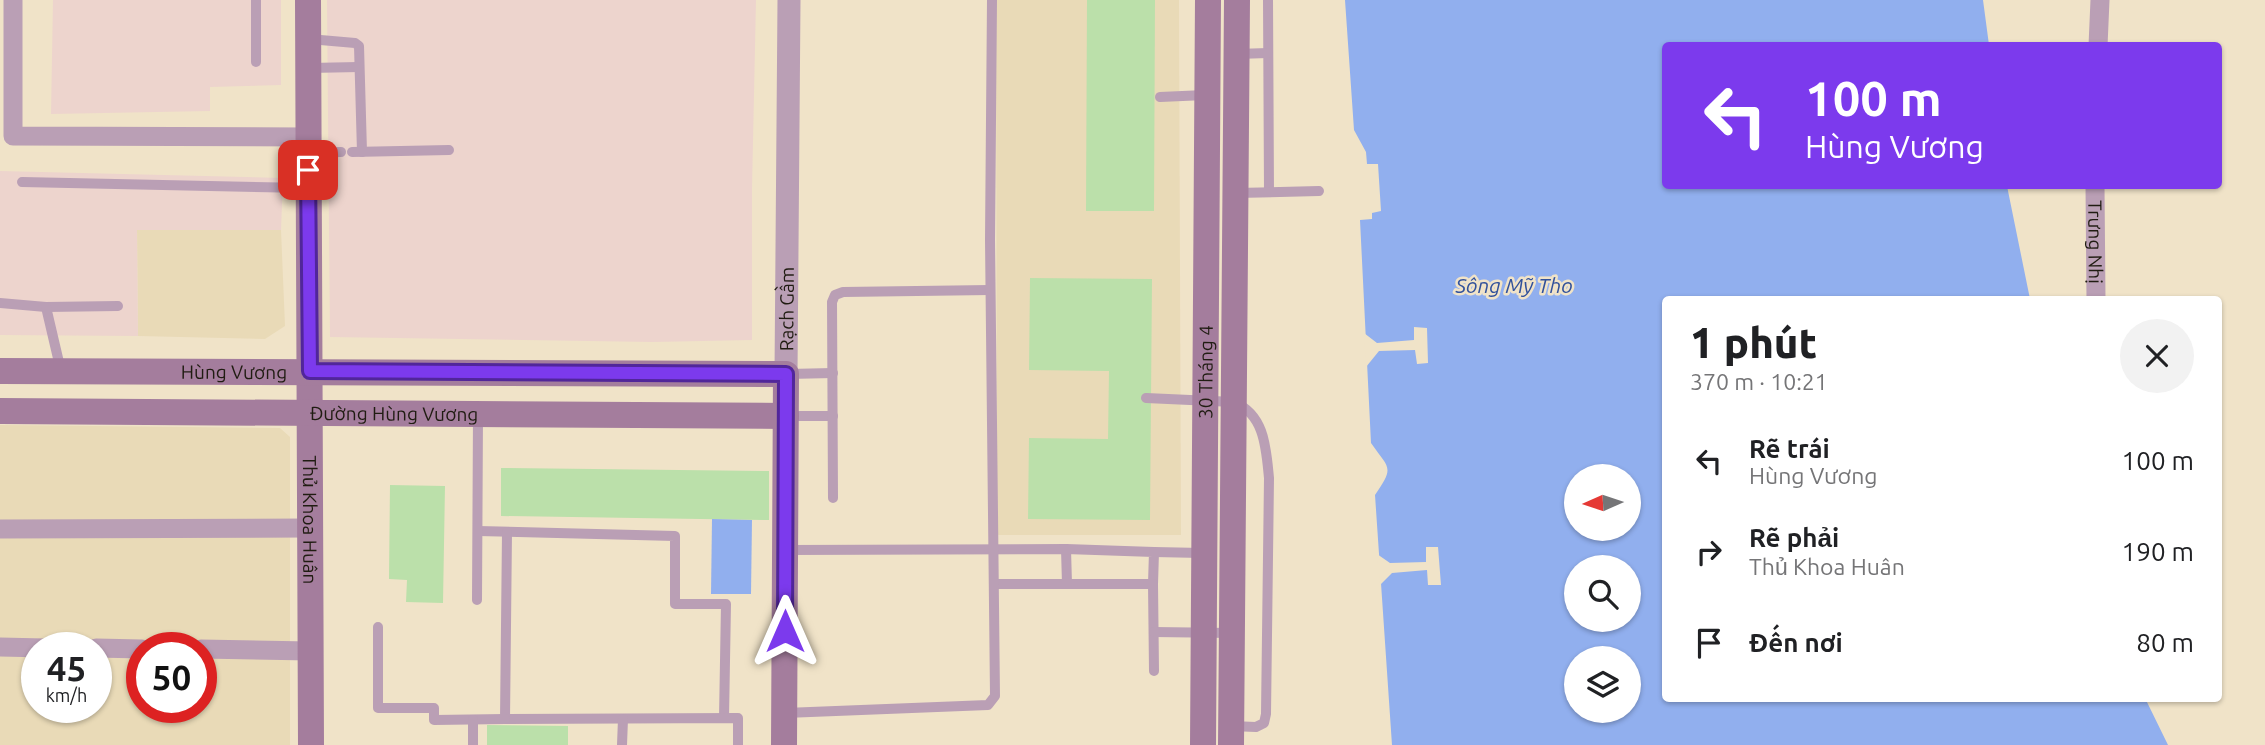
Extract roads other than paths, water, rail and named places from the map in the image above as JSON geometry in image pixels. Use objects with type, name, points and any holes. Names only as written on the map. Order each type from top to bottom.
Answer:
[{"type":"main road","name":"Thủ Khoa Huân","points":[[308,0],[311,745]]},
{"type":"main road","name":"30 Tháng 4","points":[[1208,0],[1236,193],[1231,735]]},
{"type":"main road","name":"30 Tháng 4","points":[[1203,735],[1208,258],[1222,96],[1237,54],[1237,0]]},
{"type":"main road","points":[[0,371],[61,372],[61,412]]},
{"type":"main road","name":"Hùng Vương","points":[[61,372],[786,374]]},
{"type":"main road","points":[[478,372],[478,415]]},
{"type":"main road","name":"Rạch Gầm","points":[[784,745],[786,374]]},
{"type":"main road","name":"Đường Hùng Vương","points":[[0,411],[786,416]]},
{"type":"main road","points":[[1203,735],[1231,735]]},
{"type":"street","points":[[13,0],[7,136],[308,145]]},
{"type":"street","name":"Rạch Gầm","points":[[786,374],[789,0]]},
{"type":"street","points":[[2098,42],[2100,0]]},
{"type":"street","name":"Trưng Nhị","points":[[2095,189],[2096,296]]},
{"type":"street","points":[[1208,258],[1235,258]]},
{"type":"street","points":[[0,528],[309,528]]},
{"type":"street","points":[[0,647],[21,647]]},
{"type":"street","points":[[217,649],[310,651]]},
{"type":"lane","points":[[257,0],[257,62]]},
{"type":"lane","points":[[785,713],[988,705],[995,696],[990,290],[992,0]]},
{"type":"lane","points":[[1268,0],[1269,192]]},
{"type":"lane","points":[[308,39],[355,43],[359,46],[352,152]]},
{"type":"lane","points":[[1237,54],[1268,53]]},
{"type":"lane","points":[[308,68],[359,67]]},
{"type":"lane","points":[[1160,97],[1222,96]]},
{"type":"lane","points":[[308,145],[352,152],[449,150]]},
{"type":"lane","points":[[22,182],[308,188]]},
{"type":"lane","points":[[1236,193],[1319,191]]},
{"type":"lane","points":[[833,498],[832,302],[835,295],[844,292],[990,290]]},
{"type":"lane","points":[[0,303],[46,307],[118,306]]},
{"type":"lane","points":[[46,307],[61,372]]},
{"type":"lane","points":[[786,374],[832,373]]},
{"type":"lane","points":[[1146,398],[1234,402],[1246,407],[1256,418],[1265,440],[1269,478],[1266,713],[1264,723],[1231,735]]},
{"type":"lane","points":[[477,600],[478,415]]},
{"type":"lane","points":[[786,416],[833,416]]},
{"type":"lane","points":[[478,531],[675,536],[674,604],[726,604],[724,718]]},
{"type":"lane","points":[[505,719],[507,532]]},
{"type":"lane","points":[[1066,549],[1068,584]]},
{"type":"lane","points":[[785,550],[1066,549],[1205,553]]},
{"type":"lane","points":[[1154,551],[1154,671]]},
{"type":"lane","points":[[994,584],[1153,584]]},
{"type":"lane","points":[[378,627],[378,708],[434,708],[434,720],[738,718],[738,745]]},
{"type":"lane","points":[[1154,632],[1232,633]]},
{"type":"lane","points":[[622,745],[623,719]]},
{"type":"lane","points":[[473,720],[473,745]]},
{"type":"water","name":"Sông Mỹ Tho","points":[[1345,0],[1983,0],[1989,42],[1662,42],[1662,189],[2008,189],[2029,296],[1662,296],[1662,702],[2147,702],[2168,745],[1392,745],[1375,495],[1385,478],[1387,468],[1371,443],[1360,220],[1372,219],[1372,213],[1381,211],[1378,164],[1367,164],[1366,152],[1354,130]]},
{"type":"water","points":[[712,519],[752,520],[751,594],[711,594]]}]
